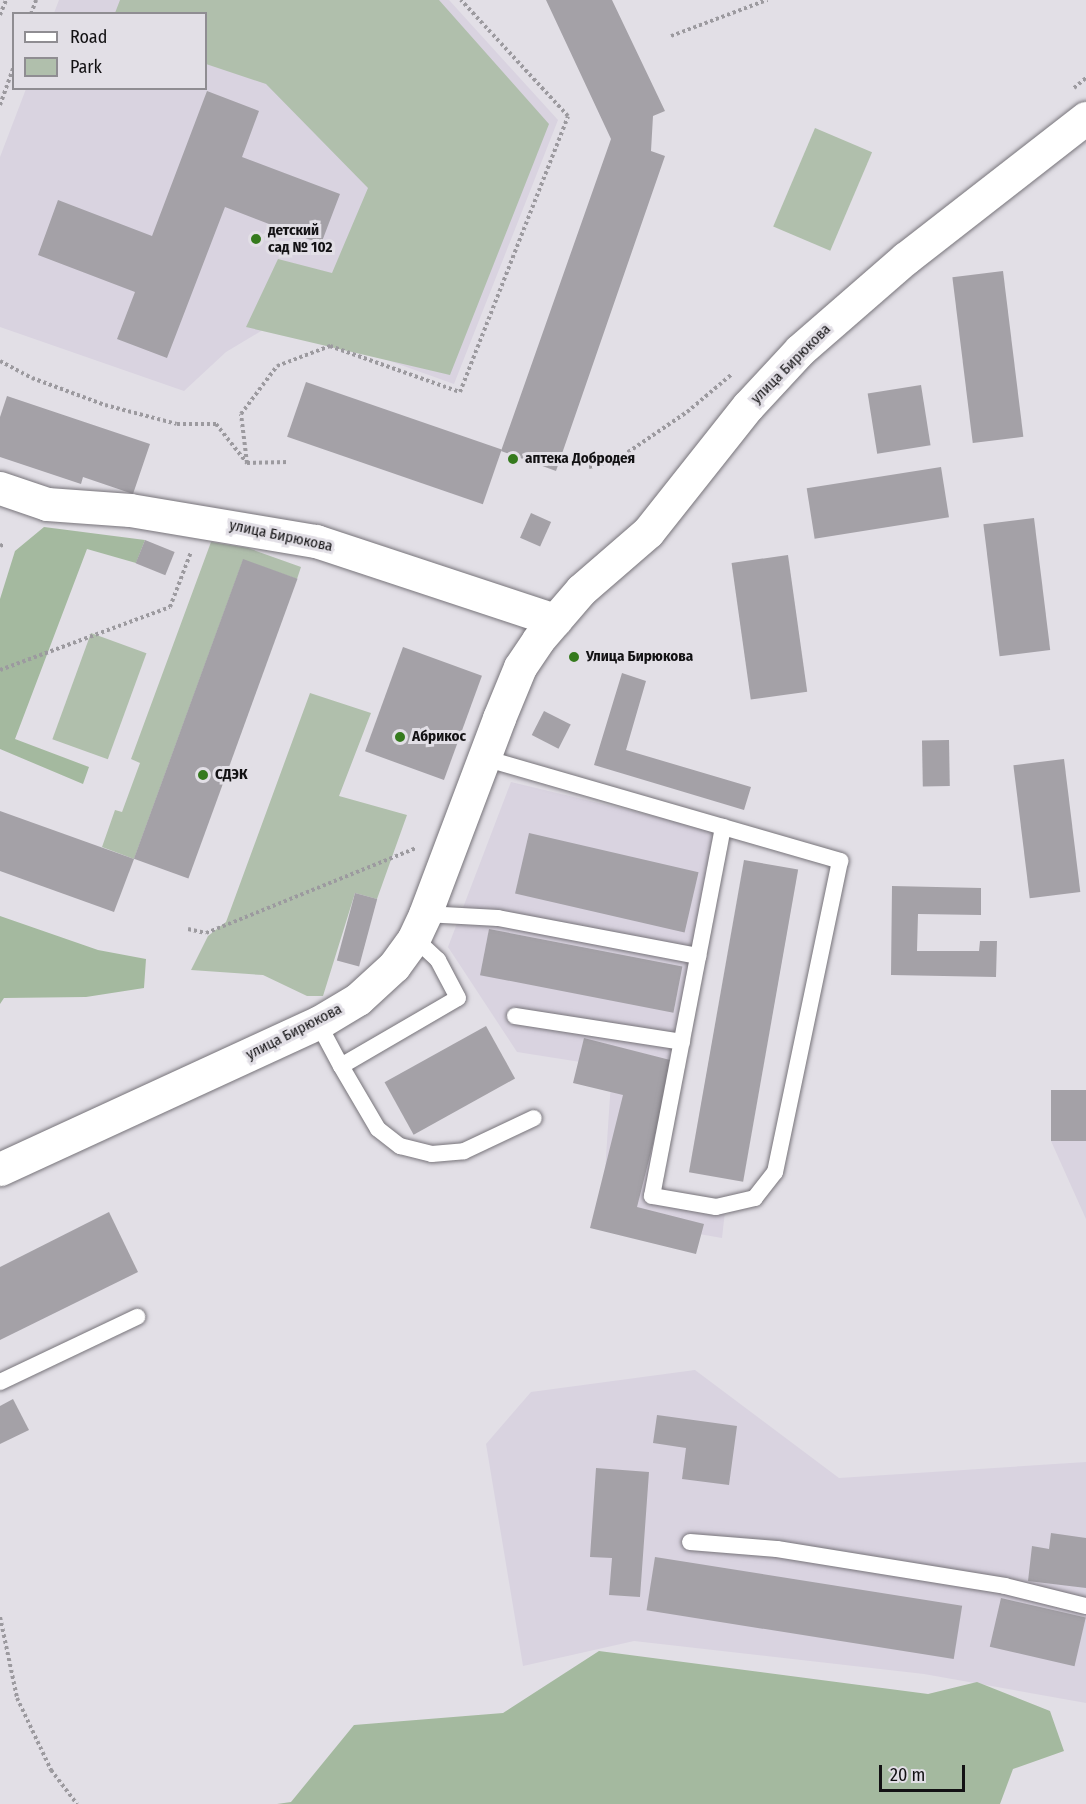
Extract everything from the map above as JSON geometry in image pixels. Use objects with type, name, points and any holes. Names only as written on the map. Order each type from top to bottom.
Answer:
[{"type":"street","name":"улица Бирюкова","points":[[0,1169],[318,1023],[358,999],[394,966],[419,926],[520,667],[555,620],[581,590],[648,532],[748,406],[800,350],[906,258],[1086,118]]},
{"type":"street","name":"улица Бирюкова","points":[[0,488],[47,504],[130,510],[316,541],[555,620]]},
{"type":"lane","points":[[484,758],[723,827],[840,861],[775,1172],[755,1198],[716,1207],[652,1196],[723,827]]},
{"type":"lane","points":[[341,1066],[458,998],[419,926],[498,918],[698,956]]},
{"type":"lane","points":[[515,1016],[682,1042]]},
{"type":"lane","points":[[318,1023],[378,1129],[400,1146],[422,1152],[464,1151],[534,1118]]},
{"type":"lane","points":[[0,1382],[138,1317]]},
{"type":"lane","points":[[690,1542],[777,1549],[971,1580],[1086,1606]]},
{"type":"path","points":[[0,15],[6,0]]},
{"type":"path","points":[[247,463],[241,414],[277,366],[330,346],[460,392],[568,116],[461,0]]},
{"type":"path","points":[[671,36],[767,0]]},
{"type":"path","points":[[0,105],[12,72]]},
{"type":"path","points":[[0,361],[32,378],[105,405],[177,424],[216,424],[247,463]]},
{"type":"path","points":[[247,463],[290,462]]},
{"type":"path","points":[[0,546],[5,544]]},
{"type":"path","points":[[0,670],[170,607],[193,547]]},
{"type":"path","points":[[188,929],[206,933],[456,832]]},
{"type":"path","points":[[0,1617],[17,1698],[51,1770],[77,1804]]},
{"type":"shaded area","name":"детский сад № 102","points":[[59,0],[449,0],[558,120],[454,384],[278,321],[226,352],[184,391],[0,327],[0,157],[26,90],[207,90],[207,12],[54,12]]},
{"type":"shaded area","points":[[511,782],[716,831],[649,1198],[725,1211],[722,1238],[602,1217],[612,1067],[517,1052],[448,947]]},
{"type":"shaded area","points":[[1086,1090],[1086,1219],[1051,1141],[1051,1091]]},
{"type":"shaded area","points":[[695,1370],[839,1478],[1086,1462],[1086,1703],[924,1674],[634,1641],[523,1666],[486,1444],[531,1392]]},
{"type":"green space","points":[[120,0],[439,0],[549,124],[450,375],[246,327],[278,259],[332,273],[368,188],[266,84],[207,64],[207,12],[115,12]]},
{"type":"green space","points":[[815,128],[872,152],[830,251],[773,226]]},
{"type":"green space","points":[[44,527],[145,540],[136,563],[87,549],[15,739],[89,767],[83,784],[0,749],[0,599],[15,551]]},
{"type":"green space","points":[[211,542],[248,548],[301,567],[297,579],[243,560],[134,859],[102,847],[115,810],[122,812],[140,763],[131,759]]},
{"type":"green space","points":[[91,633],[146,653],[108,759],[52,739]]},
{"type":"green space","points":[[310,693],[371,713],[339,796],[407,815],[377,899],[355,893],[323,996],[307,996],[263,975],[191,970],[208,936],[226,922]]},
{"type":"green space","points":[[0,916],[98,950],[146,959],[144,988],[86,997],[4,998],[0,1004]]},
{"type":"green space","points":[[599,1651],[928,1694],[977,1682],[1050,1711],[1064,1751],[1013,1769],[1000,1804],[277,1804],[291,1802],[354,1725],[503,1713]]},
{"type":"building","points":[[546,0],[612,0],[665,111],[653,116],[651,151],[665,156],[556,471],[501,451],[611,139]]},
{"type":"building","points":[[207,91],[259,111],[242,157],[340,194],[321,244],[225,207],[167,358],[117,339],[135,292],[38,255],[58,200],[152,236]]},
{"type":"building","points":[[1003,271],[1023,437],[973,443],[952,277]]},
{"type":"building","points":[[306,382],[502,449],[483,504],[287,437]]},
{"type":"building","points":[[921,385],[931,445],[877,454],[868,393]]},
{"type":"building","points":[[7,396],[150,444],[133,494],[83,477],[81,484],[0,457],[0,417]]},
{"type":"building","points":[[941,467],[949,517],[815,539],[807,488]]},
{"type":"building","points":[[531,513],[551,522],[540,547],[520,538]]},
{"type":"building","points":[[1034,518],[1050,650],[1000,656],[983,524]]},
{"type":"building","points":[[145,540],[175,552],[165,575],[136,563]]},
{"type":"building","points":[[788,555],[807,692],[751,700],[732,563]]},
{"type":"building","points":[[243,559],[298,579],[188,879],[134,859]]},
{"type":"building","points":[[403,647],[482,676],[444,780],[365,751]]},
{"type":"building","points":[[622,673],[646,681],[626,750],[751,787],[744,810],[594,765]]},
{"type":"building","points":[[544,711],[571,725],[558,749],[532,735]]},
{"type":"building","points":[[922,740],[949,740],[950,786],[923,786]]},
{"type":"building","points":[[1064,759],[1080,892],[1030,898],[1013,765]]},
{"type":"building","points":[[0,811],[134,859],[114,912],[0,871]]},
{"type":"building","points":[[529,833],[699,872],[685,933],[515,893]]},
{"type":"building","points":[[744,860],[798,870],[743,1182],[689,1172]]},
{"type":"building","points":[[892,886],[981,888],[981,915],[918,914],[917,951],[979,951],[980,941],[997,941],[996,977],[891,975]]},
{"type":"building","points":[[355,893],[377,899],[359,967],[337,961]]},
{"type":"building","points":[[489,929],[682,967],[673,1013],[480,975]]},
{"type":"building","points":[[486,1026],[515,1078],[414,1135],[385,1082]]},
{"type":"building","points":[[584,1038],[674,1061],[637,1207],[704,1224],[696,1254],[590,1228],[623,1095],[573,1083]]},
{"type":"building","points":[[1051,1090],[1086,1090],[1086,1141],[1051,1141]]},
{"type":"building","points":[[109,1212],[138,1272],[0,1340],[0,1267]]},
{"type":"building","points":[[13,1399],[29,1430],[0,1444],[0,1406]]},
{"type":"building","points":[[657,1415],[737,1426],[729,1485],[682,1479],[686,1448],[653,1443]]},
{"type":"building","points":[[596,1468],[649,1472],[640,1597],[609,1595],[612,1558],[590,1557]]},
{"type":"building","points":[[1051,1533],[1086,1538],[1086,1588],[1028,1581],[1032,1546],[1049,1549]]},
{"type":"building","points":[[655,1557],[962,1606],[954,1659],[647,1610]]},
{"type":"building","points":[[1001,1598],[1086,1618],[1075,1666],[990,1647]]},
{"type":"place","name":"детский сад № 102","points":[[256,239]]},
{"type":"place","name":"аптека Добродея","points":[[513,459]]},
{"type":"place","name":"Улица Бирюкова","points":[[574,657]]},
{"type":"place","name":"Абрикос","points":[[400,737]]},
{"type":"place","name":"СДЭК","points":[[203,775]]}]
